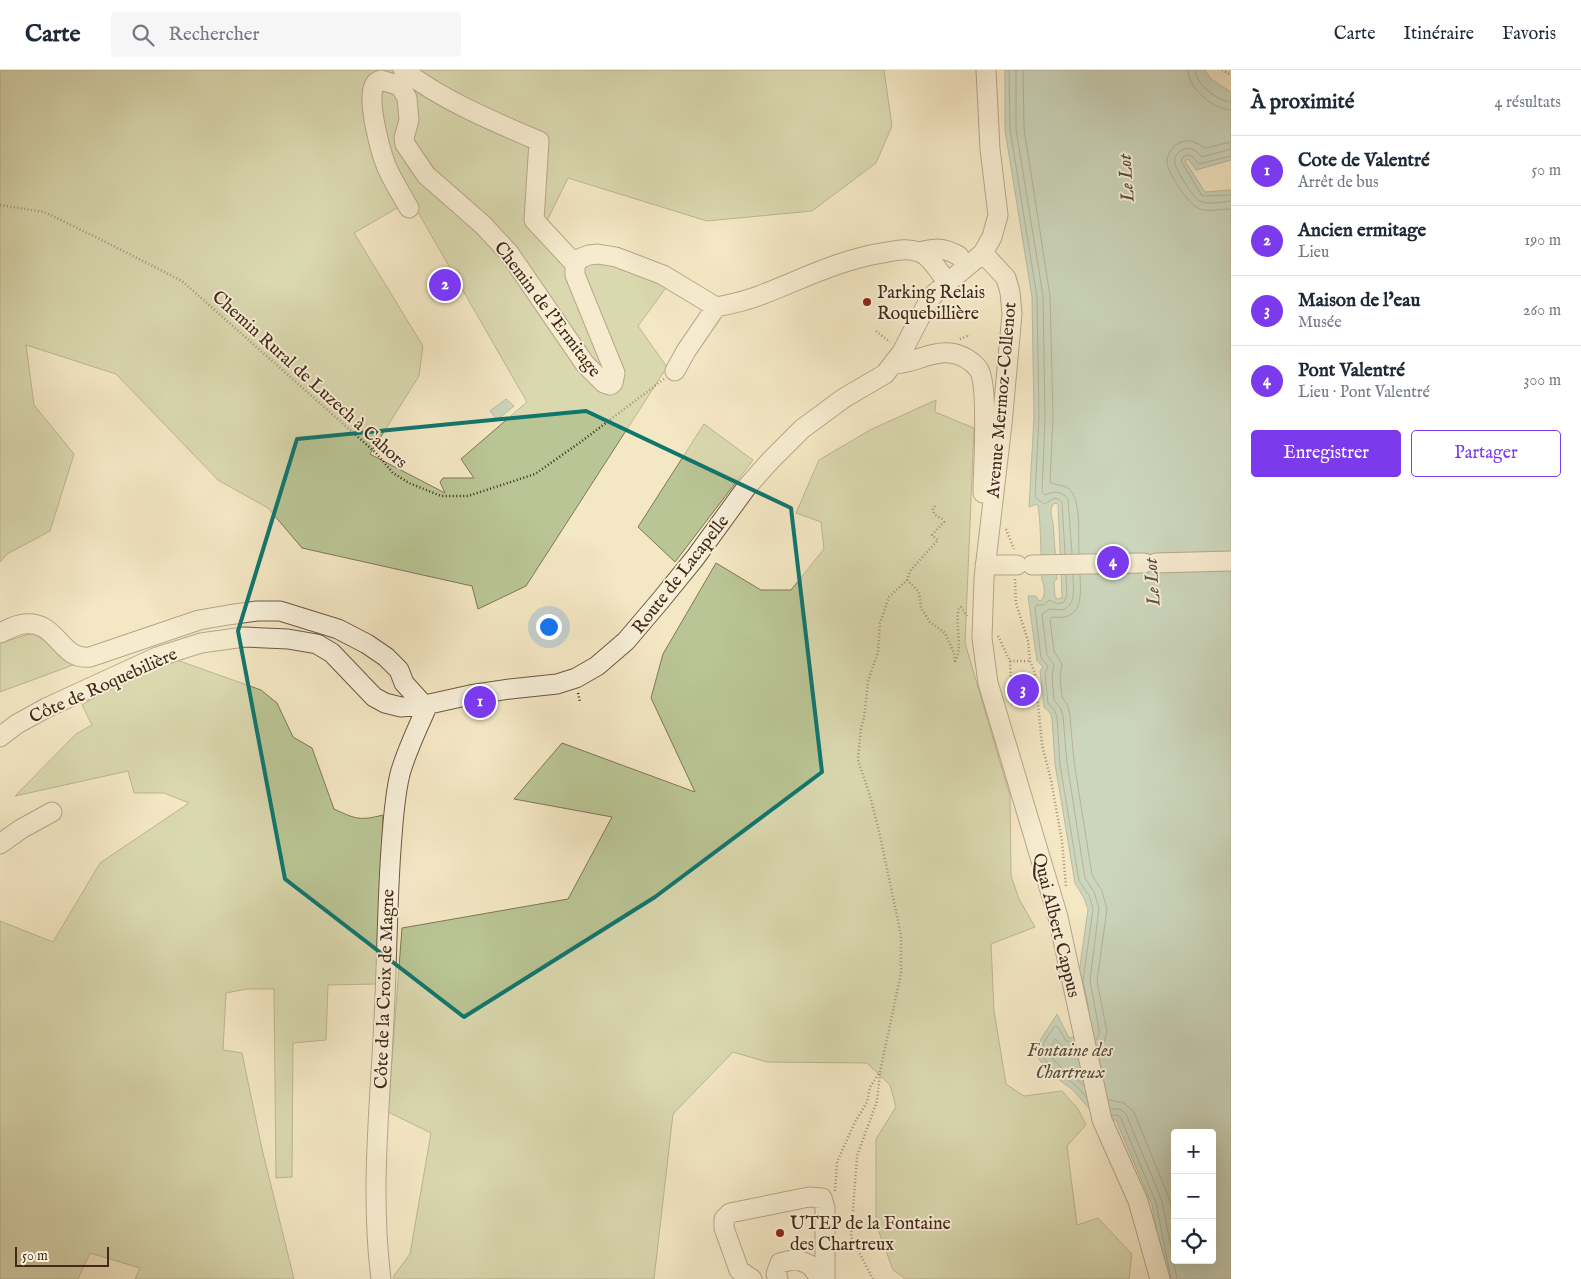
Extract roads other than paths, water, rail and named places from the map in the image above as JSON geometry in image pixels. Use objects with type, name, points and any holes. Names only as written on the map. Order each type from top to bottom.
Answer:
[{"type":"street","points":[[403,70],[427,88],[455,101],[481,117],[539,141],[534,220],[575,264],[581,258],[589,255],[598,254],[616,257],[663,275],[716,307],[739,303],[796,279],[842,263],[874,254],[906,249],[926,255],[947,282]]},
{"type":"street","points":[[982,253],[992,237],[998,215],[990,149],[986,70]]},
{"type":"street","name":"Chemin de l'Ermitage","points":[[410,208],[389,173],[382,151],[371,101],[375,83],[381,80],[400,86],[408,98],[409,120],[404,138],[405,144],[426,175],[483,226],[509,253],[585,364],[604,383],[610,385],[613,383],[615,373],[575,275],[575,264]]},
{"type":"street","points":[[919,252],[936,248],[947,249],[959,256]]},
{"type":"street","name":"Route de Lacapelle","points":[[424,704],[470,695],[557,684],[576,678],[597,666],[626,641],[660,601],[695,558],[746,488],[770,461],[804,428],[844,398],[886,374],[895,356],[902,352],[934,294],[982,253]]},
{"type":"street","name":"Avenue Mermoz-Collenot","points":[[982,253],[1006,278],[1010,292],[1012,314],[1002,424],[985,565]]},
{"type":"street","points":[[675,371],[686,350],[716,307]]},
{"type":"street","points":[[895,356],[902,364],[938,353],[950,353],[970,361],[979,370],[984,392],[983,490],[985,565],[1021,567],[1231,561]]},
{"type":"street","name":"Quai Albert Cappus","points":[[985,565],[982,638],[988,683],[1058,917],[1102,1120],[1138,1202],[1160,1279]]},
{"type":"street","points":[[0,633],[19,625],[34,624],[45,627],[71,653],[82,658],[90,657],[199,620],[228,614],[280,611],[338,629],[367,644],[386,657],[399,670],[404,683],[424,704]]},
{"type":"street","name":"Côte de Roquebilière","points":[[0,737],[16,724],[46,708],[157,657],[201,643],[244,637],[317,644],[332,653],[374,697],[385,703],[401,707],[424,704]]},
{"type":"street","points":[[401,707],[404,683]]},
{"type":"street","name":"Côte de la Croix de Magne","points":[[381,1279],[378,1258],[376,1190],[385,1001],[387,902],[393,822],[400,776],[406,754],[425,711],[424,704]]},
{"type":"street","points":[[0,844],[21,829],[52,812]]},
{"type":"street","points":[[752,1279],[739,1270],[724,1228],[724,1219],[730,1212],[771,1197],[822,1198],[825,1208],[823,1279]]},
{"type":"street","points":[[778,1279],[776,1274],[780,1263],[796,1259],[810,1266],[823,1279]]},
{"type":"water","points":[[1005,70],[1205,70],[1211,79],[1231,92],[1231,160],[1196,170],[1188,159],[1185,161],[1205,192],[1231,190],[1231,1279],[1166,1279],[1152,1205],[1116,1120],[1108,1121],[1094,1114],[1073,1090],[1051,1074],[1039,1059],[1037,1049],[1041,1039],[1057,1014],[1069,1038],[1088,1032],[1078,981],[1088,909],[1075,883],[1055,764],[1052,719],[1051,714],[1044,707],[1040,671],[1043,667],[1037,661],[1028,596],[1036,596],[1039,601],[1044,596],[1038,508],[1037,504],[1029,507],[1034,417],[1032,297],[1005,130]],"holes":[[[1057,503],[1062,595],[1062,598],[1058,599],[1055,597],[1054,582],[1057,579],[1051,513],[1053,504]]]},
{"type":"water","points":[[506,399],[514,406],[497,420],[490,411]]},
{"type":"place","name":"Ancien ermitage","points":[[445,285]]},
{"type":"place","name":"Parking Relais Roquebillière","points":[[867,302]]},
{"type":"place","name":"Pont Valentré","points":[[1113,562]]},
{"type":"place","name":"Maison de l'eau","points":[[1023,690]]},
{"type":"place","name":"Cote de Valentré","points":[[480,702]]},
{"type":"place","name":"UTEP de la Fontaine des Chartreux","points":[[780,1233]]},
{"type":"water label","name":"Le Lot","points":[[1125,178]]},
{"type":"water label","name":"Le Lot","points":[[1151,582]]},
{"type":"water label","name":"Fontaine des Chartreux","points":[[1070,1060]]}]
